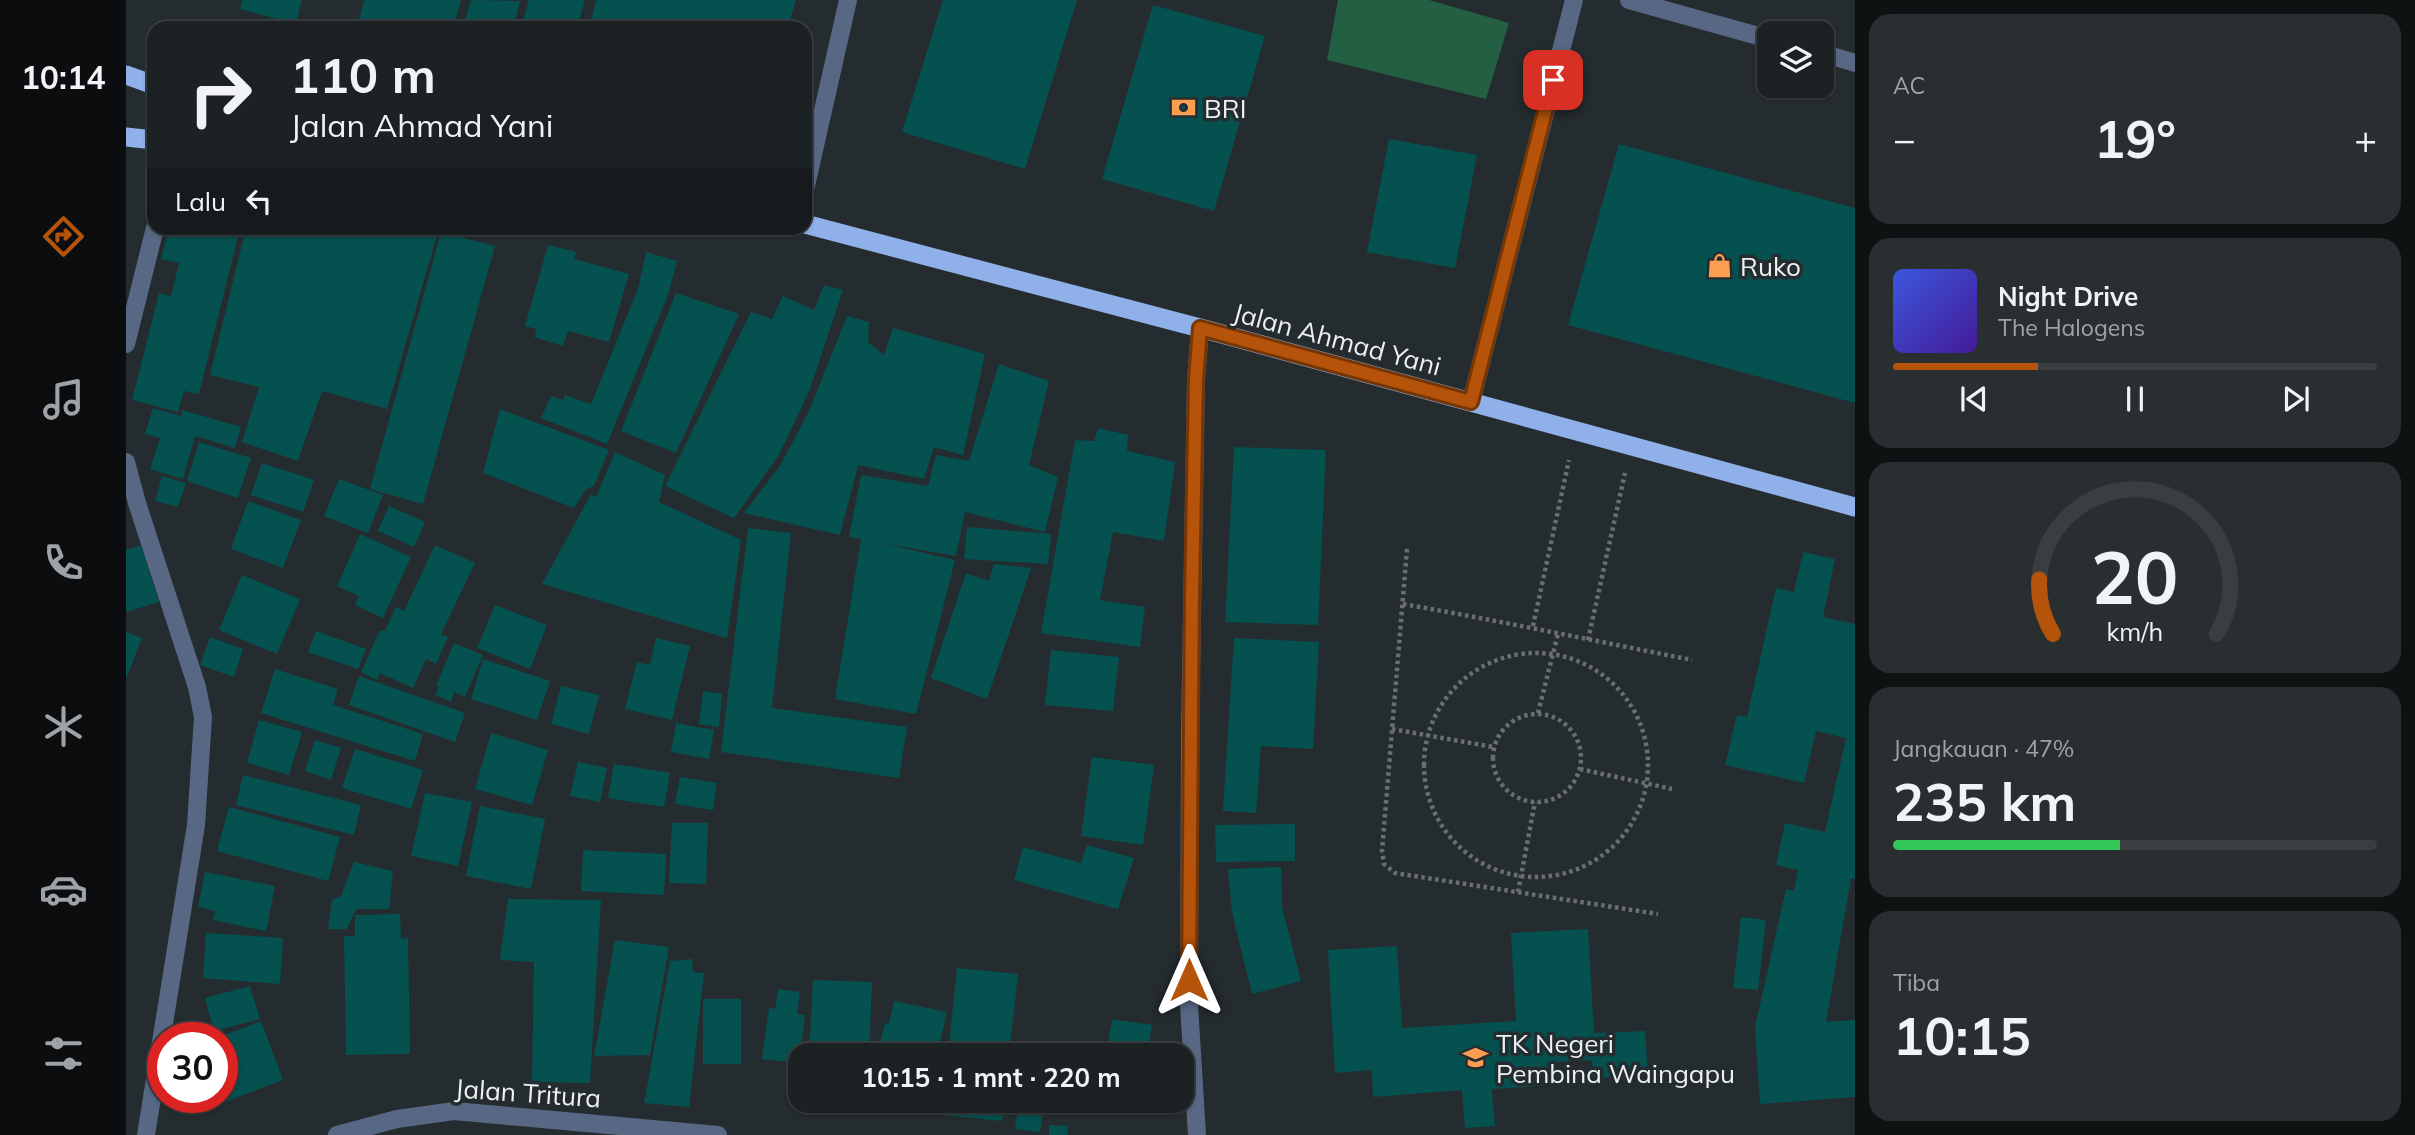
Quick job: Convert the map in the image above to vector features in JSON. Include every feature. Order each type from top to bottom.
[{"type":"highway","points":[[126,75],[147,82]]},
{"type":"highway","points":[[126,137],[147,139]]},
{"type":"highway","name":"Jalan Ahmad Yani","points":[[812,227],[1200,328],[1855,507]]},
{"type":"street","points":[[812,159],[848,0]]},
{"type":"street","points":[[1471,402],[1574,0]]},
{"type":"street","points":[[1629,0],[1757,36]]},
{"type":"street","points":[[1834,56],[1855,62]]},
{"type":"street","points":[[126,344],[153,235]]},
{"type":"street","points":[[1197,1135],[1189,1005],[1190,734],[1196,380],[1200,328]]},
{"type":"street","points":[[126,462],[197,687],[202,717],[196,825],[146,1135]]},
{"type":"street","name":"Jalan Tritura","points":[[337,1135],[397,1119],[454,1111],[718,1135]]},
{"type":"path","points":[[1533,626],[1575,430]]},
{"type":"path","points":[[1588,640],[1632,446]]},
{"type":"path","points":[[1407,549],[1382,850],[1384,864],[1395,873],[1658,914]]},
{"type":"path","points":[[1404,604],[1533,626],[1558,634],[1692,660]]},
{"type":"path","points":[[1538,713],[1558,634]]},
{"type":"path","points":[[1525,653],[1553,654],[1581,662],[1607,677],[1627,698],[1642,725],[1648,753],[1647,784],[1641,807],[1629,829],[1613,848],[1570,873],[1545,878],[1521,877],[1490,868],[1463,851],[1442,828],[1428,798],[1424,766],[1428,735],[1439,710],[1454,688],[1475,671],[1499,659],[1525,653]]},
{"type":"path","points":[[1538,713],[1558,718],[1573,731],[1581,749],[1580,769],[1571,787],[1555,799],[1535,803],[1516,798],[1501,785],[1493,767],[1493,747],[1503,730],[1518,717],[1538,713]]},
{"type":"path","points":[[1392,729],[1493,747]]},
{"type":"path","points":[[1580,769],[1672,789]]},
{"type":"path","points":[[1518,892],[1535,803]]},
{"type":"green space","points":[[1338,0],[1429,0],[1509,23],[1486,99],[1327,60]]},
{"type":"building","points":[[242,0],[302,0],[297,21],[285,21],[240,9]]},
{"type":"building","points":[[364,0],[461,0],[455,21],[359,21]]},
{"type":"building","points":[[471,0],[520,1],[515,21],[465,21]]},
{"type":"building","points":[[529,0],[585,0],[579,21],[523,21]]},
{"type":"building","points":[[596,0],[796,0],[790,21],[591,21]]},
{"type":"building","points":[[943,0],[1077,0],[1025,169],[902,132]]},
{"type":"building","name":"BRI","points":[[1153,5],[1265,36],[1214,211],[1102,179]]},
{"type":"building","points":[[1389,139],[1477,155],[1455,268],[1367,252]]},
{"type":"building","name":"Ruko","points":[[1619,144],[1855,208],[1855,403],[1568,325]]},
{"type":"building","points":[[167,235],[238,235],[199,394],[184,391],[178,412],[132,400],[159,293],[171,296],[179,263],[161,259]]},
{"type":"building","points":[[244,235],[437,235],[387,409],[322,391],[298,461],[242,442],[259,387],[210,375]]},
{"type":"building","points":[[440,235],[453,235],[495,246],[423,504],[370,489]]},
{"type":"building","points":[[548,245],[576,252],[574,259],[629,274],[609,342],[568,331],[563,346],[534,337],[537,329],[525,326]]},
{"type":"building","points":[[646,252],[677,261],[668,295],[607,444],[541,418],[551,396],[563,400],[565,395],[591,404],[638,289]]},
{"type":"building","points":[[824,285],[843,290],[810,389],[779,455],[734,518],[665,486],[751,312],[772,319],[783,296],[814,310]]},
{"type":"building","points":[[676,293],[739,314],[676,453],[621,431]]},
{"type":"building","points":[[847,316],[869,322],[868,342],[884,355],[893,328],[985,354],[963,455],[934,447],[924,479],[858,465],[840,535],[744,513],[780,466],[809,411]]},
{"type":"building","points":[[999,364],[1049,381],[1029,465],[1058,477],[1045,532],[965,512],[956,556],[881,543],[955,560],[916,714],[835,699],[861,539],[849,537],[861,475],[928,486],[936,455],[969,461]]},
{"type":"building","points":[[153,408],[181,416],[182,410],[241,427],[235,448],[195,436],[183,479],[150,469],[160,438],[145,434]]},
{"type":"building","points":[[500,409],[609,450],[594,486],[586,489],[574,508],[483,473]]},
{"type":"building","points":[[1098,428],[1128,435],[1127,451],[1175,462],[1164,541],[1113,532],[1100,600],[1145,607],[1140,647],[1041,633],[1075,440],[1094,441]]},
{"type":"building","points":[[199,442],[251,458],[238,498],[187,481]]},
{"type":"building","points":[[1234,447],[1326,450],[1318,625],[1225,622]]},
{"type":"building","points":[[615,452],[665,475],[659,502],[741,540],[727,638],[542,584],[591,494],[596,497]]},
{"type":"building","points":[[262,463],[314,480],[303,512],[251,495]]},
{"type":"building","points":[[162,476],[186,483],[178,507],[155,501]]},
{"type":"building","points":[[339,479],[383,495],[368,533],[324,516]]},
{"type":"building","points":[[248,501],[301,520],[283,568],[231,549]]},
{"type":"building","points":[[389,506],[425,522],[414,547],[378,531]]},
{"type":"building","points":[[967,527],[1051,534],[1048,564],[964,559]]},
{"type":"building","points":[[748,528],[791,533],[772,708],[907,727],[899,778],[721,752]]},
{"type":"building","points":[[360,534],[411,557],[383,618],[355,605],[359,596],[337,586]]},
{"type":"building","points":[[141,545],[159,602],[126,612],[126,550]]},
{"type":"building","points":[[435,545],[475,563],[441,634],[448,637],[436,664],[426,659],[413,688],[380,673],[377,680],[361,672],[380,630],[385,631],[396,607],[404,611]]},
{"type":"building","points":[[1803,552],[1835,559],[1823,617],[1855,624],[1855,879],[1851,878],[1826,1022],[1855,1020],[1855,1097],[1760,1104],[1755,1027],[1786,889],[1794,891],[1798,870],[1776,865],[1785,823],[1825,832],[1846,738],[1816,731],[1804,783],[1725,765],[1737,715],[1747,717],[1776,588],[1794,592]]},
{"type":"building","points":[[994,564],[1031,568],[987,699],[931,678],[966,573],[989,581]]},
{"type":"building","points":[[242,575],[300,599],[277,654],[219,630]]},
{"type":"building","points":[[495,605],[547,625],[530,669],[477,648]]},
{"type":"building","points":[[316,631],[366,649],[358,669],[308,652]]},
{"type":"building","points":[[126,632],[142,638],[126,679]]},
{"type":"building","points":[[210,637],[243,649],[234,677],[200,665]]},
{"type":"building","points":[[656,638],[690,646],[672,720],[625,709],[637,662],[650,665]]},
{"type":"building","points":[[1234,638],[1319,642],[1313,749],[1261,746],[1256,813],[1223,811]]},
{"type":"building","points":[[454,643],[483,655],[465,697],[454,692],[451,702],[435,695],[439,687],[436,686]]},
{"type":"building","points":[[1051,650],[1119,657],[1113,711],[1045,705]]},
{"type":"building","points":[[483,659],[550,681],[537,720],[471,699]]},
{"type":"building","points":[[275,669],[338,689],[333,705],[423,734],[415,761],[261,713]]},
{"type":"building","points":[[359,676],[465,713],[455,742],[349,705]]},
{"type":"building","points":[[561,686],[599,695],[589,734],[551,724]]},
{"type":"building","points":[[703,691],[722,694],[719,727],[699,724]]},
{"type":"building","points":[[259,720],[302,732],[289,775],[247,763]]},
{"type":"building","points":[[676,723],[714,730],[709,759],[671,752]]},
{"type":"building","points":[[491,733],[548,750],[532,805],[475,789]]},
{"type":"building","points":[[315,740],[341,748],[331,780],[305,771]]},
{"type":"building","points":[[355,749],[423,770],[411,809],[342,788]]},
{"type":"building","points":[[1092,757],[1154,765],[1143,845],[1081,836]]},
{"type":"building","points":[[578,762],[607,768],[600,802],[570,796]]},
{"type":"building","points":[[614,764],[670,773],[664,807],[608,798]]},
{"type":"building","points":[[243,775],[361,805],[354,835],[236,805]]},
{"type":"building","points":[[680,777],[717,783],[713,810],[675,804]]},
{"type":"building","points":[[425,793],[472,802],[458,866],[411,856]]},
{"type":"building","points":[[480,806],[545,819],[531,889],[466,876]]},
{"type":"building","points":[[229,807],[340,837],[328,881],[217,851]]},
{"type":"building","points":[[672,823],[708,823],[706,884],[669,883]]},
{"type":"building","points":[[1295,824],[1295,861],[1216,862],[1215,825]]},
{"type":"building","points":[[1087,845],[1134,858],[1118,909],[1014,880],[1023,847],[1081,863]]},
{"type":"building","points":[[583,850],[666,854],[664,895],[581,891]]},
{"type":"building","points":[[354,862],[393,871],[389,909],[356,909],[347,929],[328,929],[332,900],[341,896]]},
{"type":"building","points":[[1281,867],[1282,907],[1301,981],[1252,994],[1232,912],[1228,869]]},
{"type":"building","points":[[205,872],[275,886],[266,931],[213,920],[215,911],[198,907]]},
{"type":"building","points":[[508,899],[601,900],[590,1083],[532,1082],[534,962],[500,960]]},
{"type":"building","points":[[400,914],[401,939],[408,938],[410,1054],[346,1055],[344,936],[355,936],[355,915]]},
{"type":"building","points":[[1741,917],[1766,920],[1758,990],[1733,988]]},
{"type":"building","points":[[1588,929],[1594,1033],[1645,1031],[1648,1075],[1593,1078],[1592,1060],[1556,1062],[1557,1085],[1492,1089],[1495,1126],[1465,1128],[1462,1090],[1373,1097],[1372,1070],[1335,1073],[1328,950],[1397,946],[1402,1028],[1516,1021],[1511,933]]},
{"type":"building","points":[[206,933],[283,938],[280,984],[203,978]]},
{"type":"building","points":[[615,940],[669,947],[650,1055],[594,1056]]},
{"type":"building","points":[[692,959],[693,972],[704,973],[689,1107],[644,1103],[670,961]]},
{"type":"building","points":[[957,968],[1018,974],[1010,1043],[949,1043]]},
{"type":"building","points":[[813,980],[872,982],[869,1043],[810,1043]]},
{"type":"building","points":[[250,986],[260,1019],[238,1025],[238,1022],[212,1022],[205,998]]},
{"type":"building","points":[[778,989],[800,992],[797,1014],[805,1015],[802,1043],[788,1043],[788,1062],[762,1059],[769,1008],[775,1009]]},
{"type":"building","points":[[703,999],[741,999],[741,1064],[703,1064]]},
{"type":"building","points":[[894,1001],[947,1012],[940,1043],[880,1043],[885,1023],[889,1024]]},
{"type":"building","points":[[1112,1019],[1152,1025],[1149,1043],[1108,1043]]},
{"type":"building","points":[[261,1021],[283,1080],[238,1097],[238,1030]]},
{"type":"building","points":[[942,1113],[1003,1113],[1002,1121]]},
{"type":"building","points":[[1017,1113],[1042,1113],[1040,1132],[1015,1129]]},
{"type":"building","points":[[1049,1125],[1068,1126],[1067,1135],[1049,1135]]},
{"type":"place","name":"BRI","points":[[1184,108]]},
{"type":"place","name":"Ruko","points":[[1720,266]]},
{"type":"place","name":"TK Negeri Pembina Waingapu","points":[[1476,1058]]},
{"type":"route","points":[[1189,980],[1192,595],[1196,380],[1200,328],[1471,402],[1553,80]]}]
